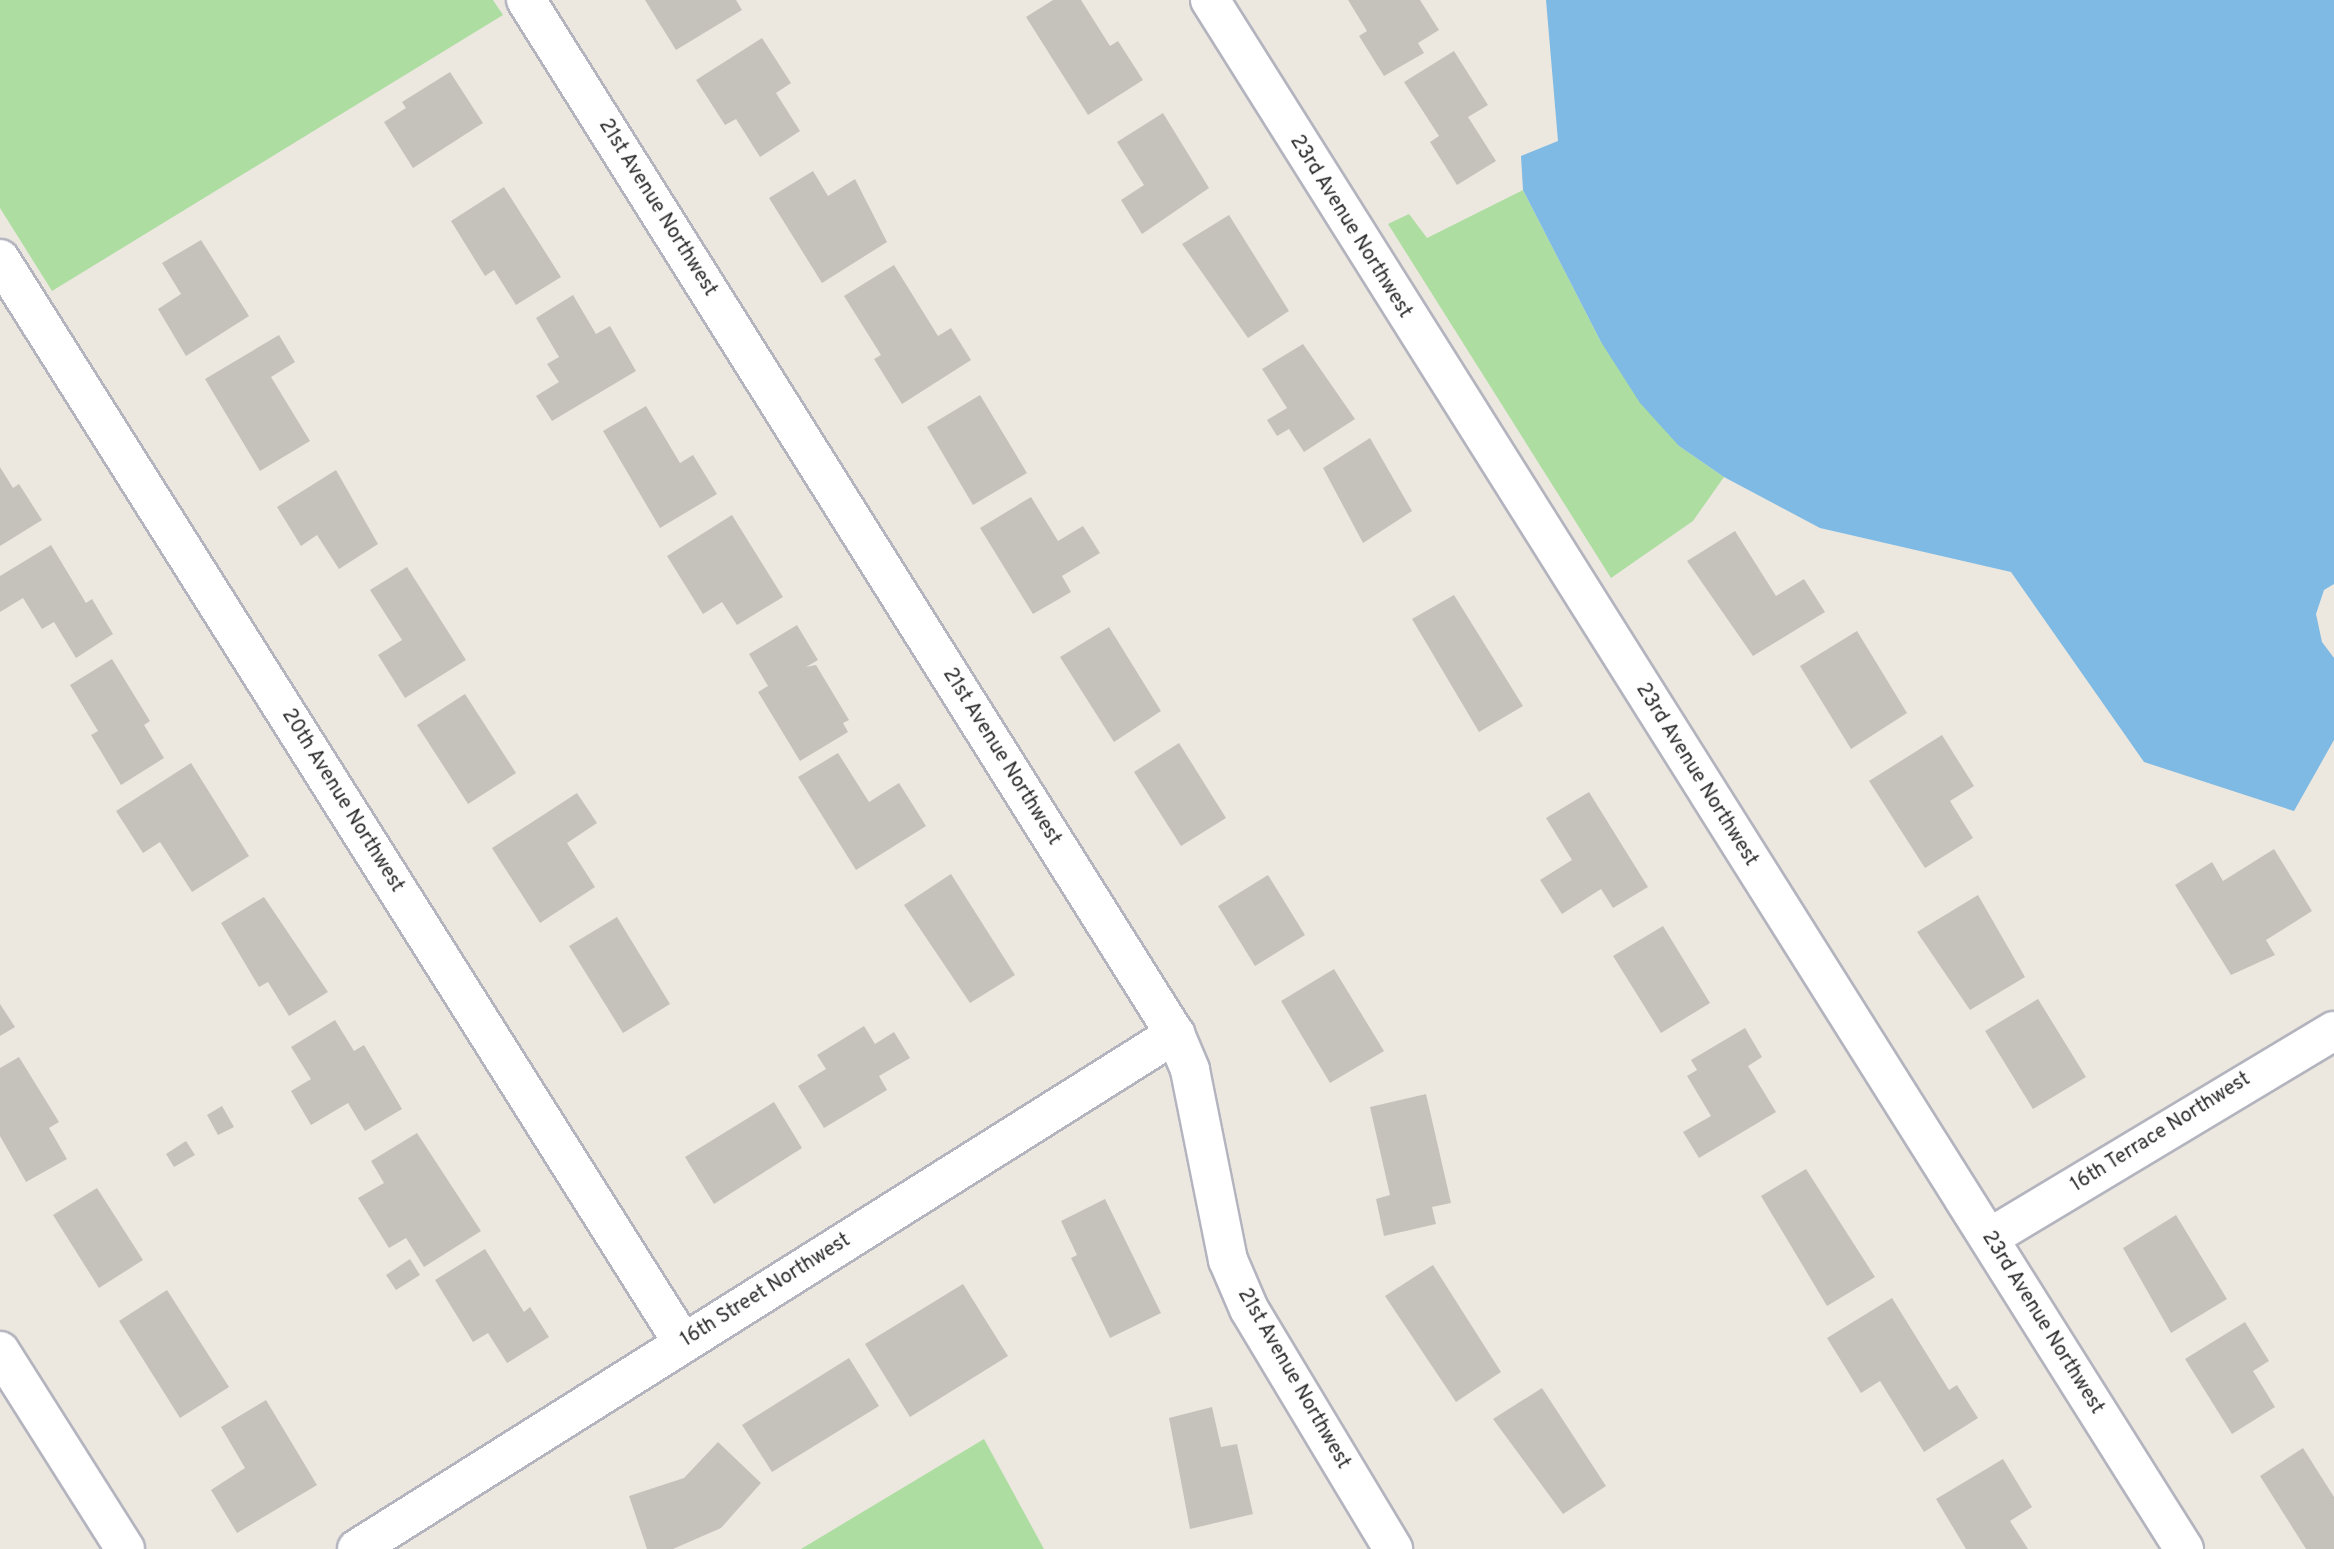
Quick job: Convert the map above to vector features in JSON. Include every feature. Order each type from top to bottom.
[{"type":"street","name":"21st Avenue Northwest","points":[[526,0],[1175,1034],[1193,1084],[1228,1260],[1249,1309],[1393,1549]]},
{"type":"street","name":"23rd Avenue Northwest","points":[[1210,0],[2184,1549]]},
{"type":"street","name":"20th Avenue Northwest","points":[[0,259],[683,1343]]},
{"type":"street","name":"16th Terrace Northwest","points":[[1989,1238],[2334,1031]]},
{"type":"street","name":"16th Street Northwest","points":[[357,1549],[1175,1034]]},
{"type":"street","points":[[0,1351],[125,1549]]},
{"type":"green space","points":[[0,0],[493,0],[503,15],[52,291],[0,208]]},
{"type":"green space","points":[[1523,190],[1601,342],[1679,446],[1724,477],[1693,521],[1611,578],[1388,224],[1409,214],[1427,238]]},
{"type":"green space","points":[[984,1439],[1044,1549],[801,1549]]},
{"type":"water","points":[[1546,0],[2334,0],[2334,584],[2324,590],[2316,614],[2322,642],[2334,658],[2334,740],[2294,811],[2144,762],[2011,572],[1820,528],[1724,477],[1679,446],[1640,403],[1601,342],[1523,190],[1521,156],[1558,141]]},
{"type":"building","points":[[645,0],[736,0],[742,10],[676,50]]},
{"type":"building","points":[[1053,0],[1081,0],[1110,46],[1118,41],[1143,80],[1088,115],[1026,17]]},
{"type":"building","points":[[1348,0],[1420,0],[1439,30],[1418,43],[1424,53],[1384,76],[1359,36],[1367,31]]},
{"type":"building","points":[[762,38],[791,83],[776,93],[800,131],[760,157],[736,119],[725,125],[696,80]]},
{"type":"building","points":[[1454,51],[1488,105],[1468,117],[1496,161],[1457,185],[1430,142],[1439,136],[1404,82]]},
{"type":"building","points":[[450,72],[483,123],[413,168],[384,122],[406,108],[402,102]]},
{"type":"building","points":[[1163,113],[1209,188],[1142,234],[1121,200],[1144,185],[1117,142]]},
{"type":"building","points":[[813,171],[828,196],[855,179],[887,242],[822,283],[769,198]]},
{"type":"building","points":[[504,187],[561,277],[516,305],[494,270],[485,276],[451,221]]},
{"type":"building","points":[[1229,215],[1289,311],[1248,338],[1182,244]]},
{"type":"building","points":[[201,240],[249,316],[186,356],[158,309],[181,294],[162,263]]},
{"type":"building","points":[[894,265],[938,336],[951,328],[971,360],[902,404],[874,359],[881,355],[844,296]]},
{"type":"building","points":[[573,295],[596,334],[610,326],[636,371],[552,421],[536,396],[559,382],[547,364],[559,357],[536,318]]},
{"type":"building","points":[[279,335],[295,362],[271,377],[310,441],[260,471],[205,379]]},
{"type":"building","points":[[1303,344],[1355,419],[1304,452],[1289,429],[1277,436],[1267,420],[1287,408],[1262,369]]},
{"type":"building","points":[[980,395],[1027,473],[973,505],[927,427]]},
{"type":"building","points":[[646,406],[680,463],[693,455],[717,494],[660,528],[603,431]]},
{"type":"building","points":[[1370,438],[1412,511],[1363,543],[1323,468]]},
{"type":"building","points":[[0,467],[13,488],[19,484],[42,520],[0,546]]},
{"type":"building","points":[[336,470],[378,544],[339,569],[317,535],[301,546],[277,507]]},
{"type":"building","points":[[1031,497],[1058,541],[1083,526],[1100,553],[1062,576],[1071,592],[1033,614],[980,528]]},
{"type":"building","points":[[732,515],[783,597],[737,625],[722,602],[703,614],[667,556]]},
{"type":"building","points":[[1735,531],[1776,596],[1804,579],[1825,612],[1753,656],[1687,561]]},
{"type":"building","points":[[51,545],[86,603],[92,599],[113,634],[76,658],[54,622],[42,629],[23,598],[0,612],[0,576]]},
{"type":"building","points":[[407,567],[466,660],[405,698],[378,655],[402,640],[370,590]]},
{"type":"building","points":[[1454,595],[1523,706],[1479,732],[1412,619]]},
{"type":"building","points":[[797,625],[818,660],[806,667],[816,665],[849,720],[843,723],[848,732],[800,761],[758,692],[768,686],[749,654]]},
{"type":"building","points":[[1109,627],[1161,711],[1114,742],[1060,657]]},
{"type":"building","points":[[1857,631],[1907,713],[1851,749],[1800,666]]},
{"type":"building","points":[[112,659],[150,721],[144,725],[164,758],[121,785],[91,735],[98,731],[70,685]]},
{"type":"building","points":[[465,694],[516,773],[468,804],[417,725]]},
{"type":"building","points":[[1942,735],[1974,786],[1950,801],[1973,838],[1925,868],[1869,781]]},
{"type":"building","points":[[1179,743],[1226,818],[1181,846],[1134,772]]},
{"type":"building","points":[[838,753],[869,802],[899,783],[926,826],[856,870],[798,777]]},
{"type":"building","points":[[191,763],[249,856],[192,892],[160,842],[143,853],[116,811]]},
{"type":"building","points":[[1589,792],[1648,887],[1613,908],[1601,889],[1562,914],[1540,880],[1572,860],[1546,818]]},
{"type":"building","points":[[577,793],[597,823],[567,843],[595,887],[540,923],[492,848]]},
{"type":"building","points":[[2274,849],[2312,911],[2266,940],[2275,955],[2231,975],[2175,885],[2212,862],[2223,881]]},
{"type":"building","points":[[951,874],[1015,975],[970,1003],[904,905]]},
{"type":"building","points":[[1268,875],[1305,935],[1255,966],[1218,906]]},
{"type":"building","points":[[1978,895],[2025,977],[1970,1010],[1917,932]]},
{"type":"building","points":[[264,897],[328,992],[289,1016],[268,982],[259,987],[221,923]]},
{"type":"building","points":[[617,917],[670,1004],[623,1033],[569,946]]},
{"type":"building","points":[[1663,926],[1710,1003],[1661,1033],[1613,956]]},
{"type":"building","points":[[1334,969],[1384,1051],[1330,1083],[1281,1001]]},
{"type":"building","points":[[2038,999],[2086,1077],[2033,1109],[1985,1031]]},
{"type":"building","points":[[0,1004],[15,1027],[0,1036]]},
{"type":"building","points":[[335,1020],[354,1051],[364,1045],[402,1109],[365,1131],[348,1103],[311,1125],[291,1091],[311,1079],[291,1047]]},
{"type":"building","points":[[864,1026],[875,1044],[894,1032],[910,1058],[879,1076],[887,1090],[824,1128],[798,1086],[826,1069],[817,1055]]},
{"type":"building","points":[[1745,1028],[1762,1057],[1748,1066],[1776,1112],[1699,1158],[1683,1132],[1711,1116],[1687,1076],[1697,1070],[1691,1060]]},
{"type":"building","points":[[19,1057],[59,1122],[49,1128],[67,1159],[26,1182],[0,1136],[0,1068]]},
{"type":"building","points":[[1426,1094],[1451,1203],[1432,1207],[1436,1224],[1384,1236],[1376,1199],[1390,1195],[1370,1107]]},
{"type":"building","points":[[774,1102],[802,1148],[714,1204],[685,1157]]},
{"type":"building","points":[[222,1106],[234,1127],[218,1135],[207,1115]]},
{"type":"building","points":[[417,1133],[481,1231],[424,1267],[406,1238],[389,1248],[358,1198],[384,1183],[371,1161]]},
{"type":"building","points":[[186,1141],[195,1155],[174,1167],[166,1154]]},
{"type":"building","points":[[1806,1169],[1875,1277],[1827,1306],[1761,1196]]},
{"type":"building","points":[[97,1188],[143,1260],[99,1288],[53,1215]]},
{"type":"building","points":[[1105,1199],[1161,1313],[1110,1338],[1071,1258],[1077,1255],[1061,1221]]},
{"type":"building","points":[[2176,1215],[2227,1299],[2171,1333],[2123,1248]]},
{"type":"building","points":[[485,1249],[524,1312],[530,1307],[549,1337],[507,1363],[488,1333],[473,1342],[435,1280]]},
{"type":"building","points":[[410,1259],[420,1275],[396,1290],[386,1275]]},
{"type":"building","points":[[1433,1265],[1501,1372],[1456,1402],[1385,1296]]},
{"type":"building","points":[[963,1284],[1008,1356],[910,1417],[865,1344]]},
{"type":"building","points":[[167,1290],[229,1387],[180,1418],[119,1321]]},
{"type":"building","points":[[1892,1298],[1949,1390],[1957,1385],[1978,1418],[1924,1452],[1880,1381],[1861,1393],[1827,1338]]},
{"type":"building","points":[[2245,1322],[2269,1361],[2253,1371],[2275,1407],[2232,1434],[2185,1359]]},
{"type":"building","points":[[849,1358],[879,1406],[772,1472],[742,1425]]},
{"type":"building","points":[[1542,1388],[1606,1486],[1563,1514],[1493,1419]]},
{"type":"building","points":[[266,1400],[317,1485],[237,1533],[211,1490],[245,1468],[221,1427]]},
{"type":"building","points":[[1212,1407],[1221,1447],[1237,1444],[1253,1514],[1190,1529],[1169,1418]]},
{"type":"building","points":[[718,1442],[761,1483],[721,1528],[673,1549],[647,1549],[629,1496],[684,1478]]},
{"type":"building","points":[[2303,1448],[2334,1497],[2334,1549],[2306,1549],[2260,1476]]},
{"type":"building","points":[[2003,1459],[2032,1507],[2010,1521],[2028,1549],[1966,1549],[1936,1499]]}]
